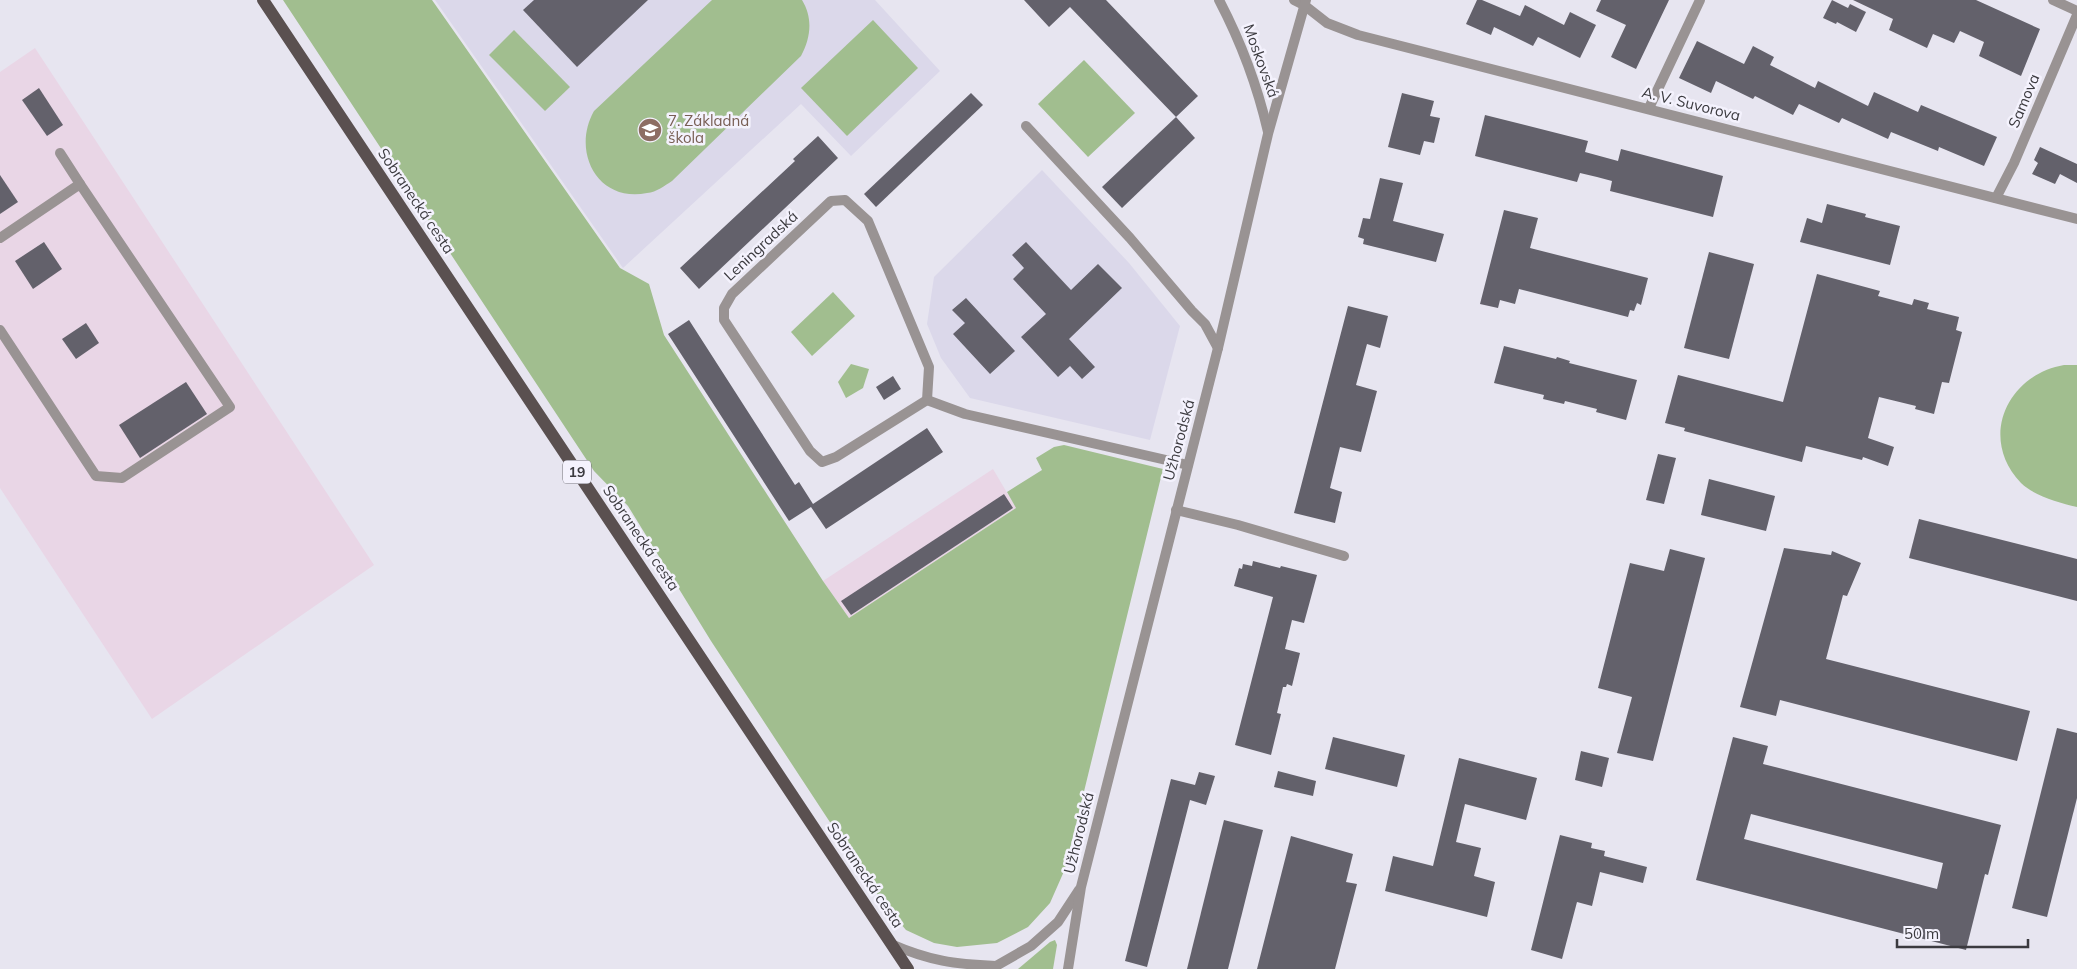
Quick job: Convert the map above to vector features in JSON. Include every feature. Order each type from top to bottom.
[{"type":"main road","name":"Sobranecká cesta","points":[[262,0],[908,969]]},
{"type":"street","name":"Moskovská","points":[[1219,0],[1248,59],[1268,134]]},
{"type":"street","points":[[1294,0],[1305,3]]},
{"type":"street","points":[[1649,108],[1700,0]]},
{"type":"street","points":[[2053,0],[2077,11]]},
{"type":"street","name":"Užhorodská","points":[[1068,969],[1081,887],[1218,348],[1268,134],[1305,3]]},
{"type":"street","name":"A. V. Suvorova","points":[[1305,3],[1326,23],[1358,35],[2077,219]]},
{"type":"street","name":"Samova","points":[[1996,198],[2014,163],[2077,15]]},
{"type":"street","points":[[1026,126],[1130,238],[1205,324],[1218,348]]},
{"type":"street","points":[[0,330],[96,476],[122,478],[230,408],[60,153]]},
{"type":"street","points":[[0,238],[80,184]]},
{"type":"street","name":"Leningradská","points":[[845,200],[868,221],[929,367],[927,400],[836,457],[822,462],[810,451],[724,320],[724,308],[732,294],[831,201],[845,200]]},
{"type":"street","points":[[927,400],[965,414],[1188,465]]},
{"type":"street","points":[[1176,510],[1344,556]]},
{"type":"street","name":"Užhorodská","points":[[891,944],[928,959],[995,968],[1031,946],[1058,922],[1081,887]]},
{"type":"shaded area","name":"7. Základná škola","points":[[435,0],[875,0],[940,71],[851,156],[801,104],[623,268]]},
{"type":"shaded area","points":[[35,48],[374,565],[152,719],[0,488],[0,72]]},
{"type":"shaded area","points":[[1042,170],[1129,263],[1180,326],[1150,440],[970,398],[941,358],[927,324],[934,277]]},
{"type":"shaded area","points":[[993,469],[1016,508],[849,618],[823,581]]},
{"type":"green space","points":[[283,0],[432,0],[620,268],[649,284],[664,335],[823,581],[849,618],[1016,508],[1007,492],[1042,470],[1036,458],[1054,447],[1064,445],[1163,469],[1065,869],[1050,903],[1028,927],[997,943],[957,947],[934,943],[906,930],[883,903],[711,641],[628,506],[594,471]]},
{"type":"green space","points":[[712,0],[802,0],[808,14],[809,35],[801,56],[672,181],[657,190],[647,193],[630,194],[615,190],[603,182],[594,171],[588,158],[586,143],[588,127],[594,111]]},
{"type":"green space","points":[[873,20],[918,68],[847,136],[801,88]]},
{"type":"green space","points":[[514,30],[570,87],[545,111],[489,55]]},
{"type":"green space","points":[[1084,60],[1135,113],[1088,157],[1038,104]]},
{"type":"green space","points":[[833,292],[855,316],[812,356],[791,332]]},
{"type":"green space","points":[[851,364],[869,369],[863,388],[846,398],[838,382]]},
{"type":"green space","points":[[2064,365],[2077,365],[2077,507],[2048,498],[2027,488],[2008,465],[2002,447],[2001,429],[2005,411],[2014,395],[2027,381],[2044,371]]},
{"type":"green space","points":[[1055,940],[1057,945],[1053,969],[1018,969],[1050,942]]},
{"type":"building","points":[[534,0],[648,0],[577,67],[523,10]]},
{"type":"building","points":[[1024,0],[1106,0],[1198,96],[1176,117],[1070,7],[1049,27]]},
{"type":"building","points":[[1477,0],[1482,0],[1520,16],[1525,5],[1564,25],[1570,12],[1596,25],[1580,58],[1538,37],[1533,46],[1494,27],[1491,35],[1466,24]]},
{"type":"building","points":[[1601,0],[1669,0],[1636,69],[1611,57],[1626,25],[1596,11]]},
{"type":"building","points":[[1832,0],[1848,8],[1850,4],[1866,12],[1856,32],[1837,22],[1836,24],[1823,18]]},
{"type":"building","points":[[1853,0],[1976,0],[2040,29],[2021,76],[1979,56],[1984,42],[1960,31],[1954,43],[1933,34],[1927,48],[1889,30],[1893,19]]},
{"type":"building","points":[[1697,41],[1744,64],[1753,46],[1774,57],[1770,65],[1815,88],[1818,81],[1868,106],[1874,92],[1918,112],[1921,105],[1997,137],[1984,166],[1939,147],[1938,151],[1891,132],[1888,139],[1842,118],[1839,123],[1799,104],[1793,115],[1755,96],[1753,99],[1716,81],[1711,93],[1679,78]]},
{"type":"building","points":[[39,88],[63,125],[47,136],[22,100]]},
{"type":"building","points":[[971,93],[983,105],[876,207],[864,194]]},
{"type":"building","points":[[1402,93],[1434,101],[1430,116],[1440,118],[1434,143],[1424,141],[1420,155],[1388,147]]},
{"type":"building","points":[[1485,115],[1588,141],[1585,152],[1618,161],[1621,149],[1723,176],[1713,217],[1610,191],[1612,181],[1597,177],[1580,173],[1577,182],[1475,156]]},
{"type":"building","points":[[1176,117],[1195,138],[1122,208],[1102,187]]},
{"type":"building","points":[[818,136],[838,158],[699,289],[680,268],[795,161],[793,159]]},
{"type":"building","points":[[2040,147],[2077,164],[2077,183],[2060,174],[2055,184],[2032,174],[2038,163],[2034,160]]},
{"type":"building","points":[[0,175],[18,202],[0,214]]},
{"type":"building","points":[[1380,178],[1403,183],[1393,221],[1444,234],[1436,262],[1363,244],[1364,239],[1358,237],[1363,218],[1370,219]]},
{"type":"building","points":[[1827,204],[1866,214],[1865,217],[1900,226],[1890,265],[1800,242],[1807,218],[1822,223]]},
{"type":"building","points":[[1504,210],[1538,218],[1530,248],[1648,278],[1641,305],[1637,303],[1634,311],[1630,310],[1628,317],[1519,289],[1515,304],[1500,300],[1498,308],[1480,304]]},
{"type":"building","points":[[44,242],[62,269],[33,289],[15,261]]},
{"type":"building","points":[[1026,242],[1071,290],[1098,264],[1122,288],[1069,339],[1095,367],[1082,379],[1070,366],[1058,377],[1021,337],[1046,314],[1013,279],[1024,268],[1012,255]]},
{"type":"building","points":[[1709,252],[1754,264],[1729,359],[1684,348]]},
{"type":"building","points":[[1817,274],[1880,291],[1878,296],[1912,305],[1914,299],[1929,303],[1927,309],[1959,317],[1956,330],[1962,332],[1949,383],[1942,382],[1934,414],[1915,409],[1916,406],[1879,397],[1868,438],[1894,447],[1888,466],[1863,457],[1862,460],[1806,446],[1802,462],[1684,431],[1685,428],[1665,423],[1678,375],[1783,402]]},
{"type":"building","points":[[966,298],[1015,351],[990,374],[953,334],[965,323],[952,310]]},
{"type":"building","points":[[1348,306],[1388,316],[1380,348],[1367,344],[1356,385],[1377,391],[1361,452],[1340,447],[1330,488],[1342,492],[1335,523],[1294,513]]},
{"type":"building","points":[[689,320],[795,485],[799,482],[813,504],[927,428],[943,452],[826,529],[811,507],[789,521],[668,334]]},
{"type":"building","points":[[86,323],[99,343],[76,359],[62,339]]},
{"type":"building","points":[[1504,346],[1556,359],[1557,357],[1570,361],[1569,363],[1637,380],[1626,420],[1596,412],[1597,409],[1565,401],[1564,404],[1543,399],[1544,395],[1494,383]]},
{"type":"building","points":[[893,376],[901,389],[884,400],[876,387]]},
{"type":"building","points":[[186,382],[207,414],[140,458],[119,425]]},
{"type":"building","points":[[1658,454],[1676,458],[1664,504],[1646,500]]},
{"type":"building","points":[[1709,479],[1775,496],[1766,531],[1701,515]]},
{"type":"building","points":[[1004,494],[1013,508],[851,615],[841,601]]},
{"type":"building","points":[[1919,519],[2077,559],[2077,601],[1909,558]]},
{"type":"building","points":[[1784,548],[1831,555],[1832,551],[1861,563],[1847,596],[1843,595],[1826,659],[2030,711],[2017,761],[1780,700],[1776,716],[1740,707]]},
{"type":"building","points":[[1670,549],[1705,558],[1653,761],[1617,753],[1632,697],[1598,688],[1630,563],[1664,571]]},
{"type":"building","points":[[1253,561],[1317,575],[1304,623],[1292,620],[1285,649],[1300,653],[1292,686],[1287,684],[1286,687],[1283,687],[1277,713],[1281,714],[1271,755],[1235,745],[1273,597],[1234,586],[1239,568],[1242,569],[1243,564],[1252,566]]},
{"type":"building","points":[[2057,728],[2077,733],[2077,798],[2047,917],[2012,908]]},
{"type":"building","points":[[1333,737],[1405,755],[1397,787],[1325,769]]},
{"type":"building","points":[[1733,737],[1768,746],[1763,764],[2001,825],[1988,875],[1985,874],[1966,950],[1696,880]],"holes":[[[1751,814],[1943,863],[1937,889],[1744,839]]]},
{"type":"building","points":[[1581,751],[1609,758],[1602,787],[1575,780]]},
{"type":"building","points":[[1459,758],[1537,778],[1526,820],[1465,804],[1456,842],[1481,848],[1474,876],[1495,882],[1487,917],[1385,891],[1393,856],[1433,866]]},
{"type":"building","points":[[1278,771],[1316,781],[1313,796],[1274,787]]},
{"type":"building","points":[[1199,772],[1215,776],[1206,805],[1190,800],[1147,967],[1125,961],[1171,779],[1195,785]]},
{"type":"building","points":[[1224,820],[1263,830],[1228,969],[1187,969]]},
{"type":"building","points":[[1560,835],[1592,843],[1591,848],[1605,851],[1604,856],[1647,867],[1643,883],[1600,872],[1592,906],[1577,902],[1562,959],[1531,950]]},
{"type":"building","points":[[1291,836],[1353,854],[1346,882],[1357,884],[1335,969],[1257,969]]},
{"type":"place","name":"7. Základná škola","points":[[650,130]]}]
